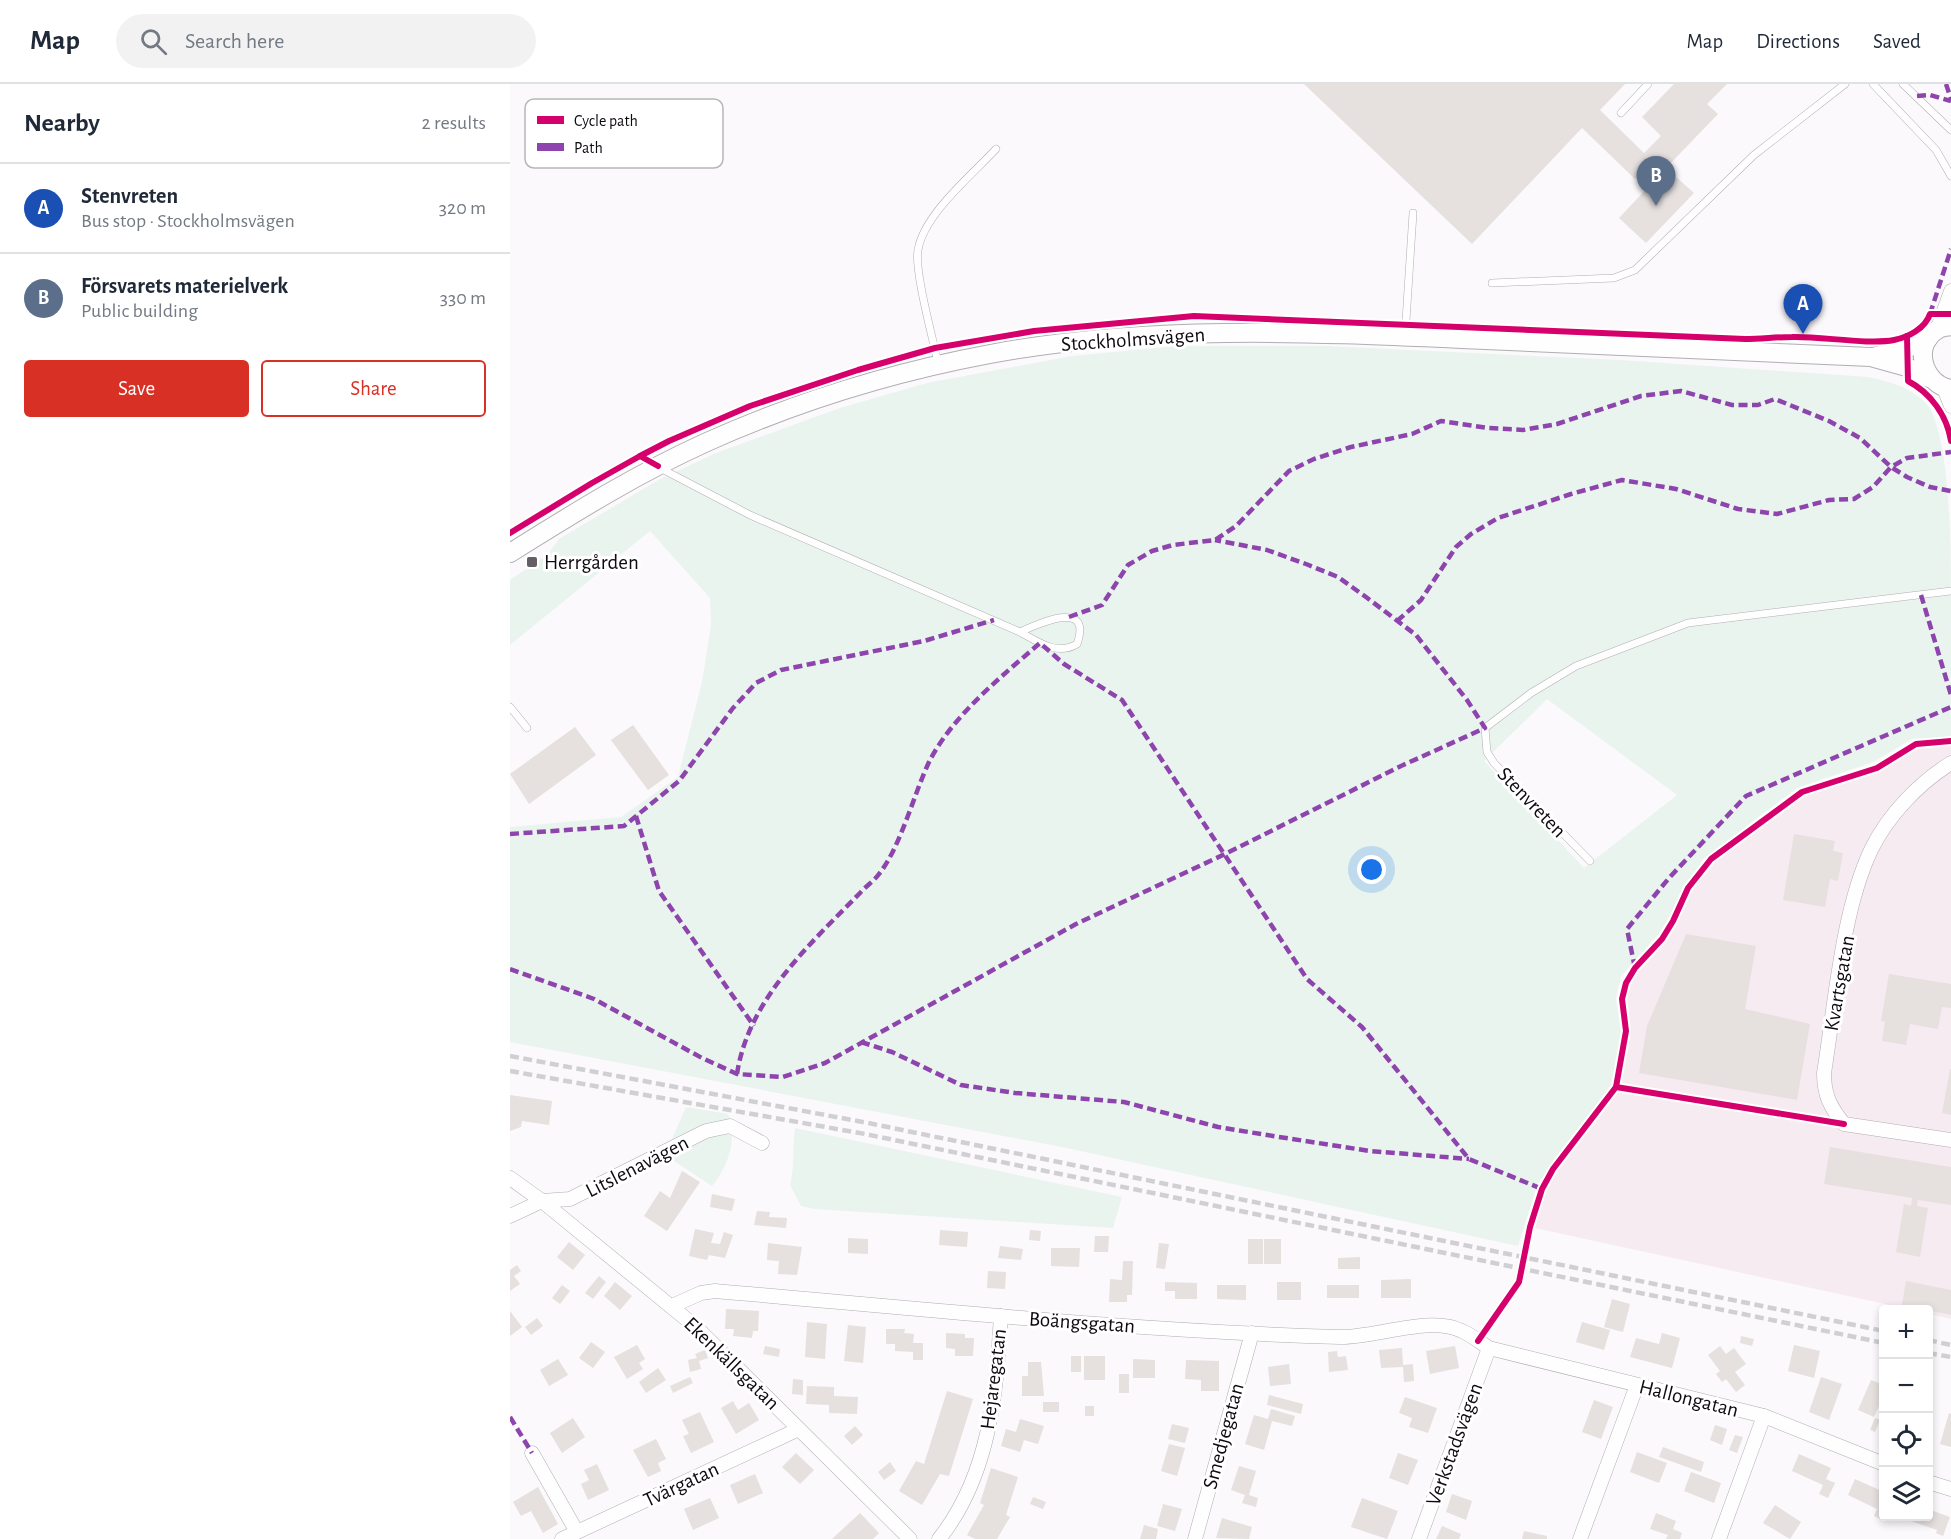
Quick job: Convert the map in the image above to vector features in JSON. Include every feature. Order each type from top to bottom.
[{"type":"main road","name":"Stockholmsvägen","points":[[1871,357],[1901,351],[1939,331]]},
{"type":"main road","points":[[1939,331],[1923,358],[1941,385]]},
{"type":"main road","name":"Stockholmsvägen","points":[[510,553],[600,497],[706,442],[809,403],[938,365],[1037,346],[1133,336],[1250,333],[1405,336],[1871,357],[1907,367],[1941,385]]},
{"type":"street","points":[[1939,331],[1951,291]]},
{"type":"street","points":[[1941,385],[1951,406]]},
{"type":"street","name":"Kvartsgatan","points":[[1951,763],[1930,778],[1906,801],[1888,823],[1868,856],[1854,902],[1824,1073],[1824,1092],[1831,1108],[1844,1124],[1951,1140]]},
{"type":"street","name":"Litslenavägen","points":[[510,1216],[542,1201],[570,1199],[706,1131],[730,1126],[762,1143]]},
{"type":"street","name":"Ekenkällsgatan","points":[[510,1178],[672,1306],[910,1539]]},
{"type":"street","name":"Boängsgatan","points":[[672,1306],[701,1293],[715,1291],[1000,1316],[1252,1333],[1344,1337],[1422,1327],[1443,1327],[1460,1330],[1489,1348]]},
{"type":"street","name":"Hejaregatan","points":[[939,1539],[958,1512],[977,1470],[993,1412],[1000,1316]]},
{"type":"street","name":"Smedjegatan","points":[[1195,1539],[1252,1333]]},
{"type":"street","name":"Hallongatan","points":[[1489,1348],[1764,1416],[1879,1462]]},
{"type":"street","name":"Verkstadsvägen","points":[[1419,1539],[1489,1348]]},
{"type":"street","points":[[1581,1539],[1637,1385]]},
{"type":"street","points":[[1719,1539],[1764,1416]]},
{"type":"street","name":"Tvärgatan","points":[[562,1539],[799,1429]]},
{"type":"street","points":[[532,1454],[577,1532]]},
{"type":"street","points":[[1933,1483],[1951,1489]]},
{"type":"lane","points":[[1621,113],[1648,84]]},
{"type":"lane","points":[[1492,283],[1614,278],[1635,270],[1754,154],[1845,84]]},
{"type":"lane","points":[[1874,84],[1936,150],[1951,177]]},
{"type":"lane","points":[[1903,84],[1951,130]]},
{"type":"lane","points":[[938,365],[918,269],[918,250],[936,214],[996,149]]},
{"type":"lane","points":[[1405,336],[1413,213]]},
{"type":"lane","points":[[658,466],[750,514],[1020,632],[1040,643],[1061,650],[1077,644],[1079,629],[1075,621],[1069,617],[1058,616],[1020,632]]},
{"type":"lane","name":"Stenvreten","points":[[1590,861],[1494,763],[1487,752],[1485,729],[1531,693],[1575,666],[1688,623],[1951,591]]},
{"type":"lane","points":[[510,707],[527,728]]},
{"type":"shaded area","points":[[1177,346],[1327,346],[1620,360],[1869,377],[1909,390],[1929,407],[1942,446],[1950,528],[1951,737],[1912,739],[1873,762],[1797,788],[1703,859],[1659,934],[1621,976],[1616,998],[1621,1032],[1611,1086],[1538,1183],[1518,1246],[1062,1147],[510,1042],[510,827],[621,817],[678,777],[702,682],[711,625],[710,598],[650,531],[510,645],[510,580],[547,555],[559,539],[660,479],[716,453],[840,408],[927,383],[1072,356]],"holes":[[[1547,699],[1677,795],[1584,868],[1484,761]]]},
{"type":"shaded area","points":[[1951,741],[1951,1319],[1933,1315],[1933,1305],[1890,1305],[1530,1227],[1542,1189],[1553,1169],[1616,1087],[1626,1031],[1622,999],[1626,983],[1635,968],[1662,939],[1698,872],[1711,859],[1802,792],[1877,768],[1916,744]]},
{"type":"shaded area","points":[[686,1107],[728,1114],[731,1123],[730,1152],[723,1170],[712,1186],[665,1155]]},
{"type":"shaded area","points":[[795,1128],[1122,1197],[1113,1228],[815,1209],[801,1206],[790,1185]]},
{"type":"building","points":[[1304,84],[1625,84],[1600,110],[1644,153],[1661,136],[1642,117],[1674,84],[1727,84],[1707,104],[1718,114],[1666,168],[1694,193],[1646,243],[1619,218],[1650,185],[1639,175],[1635,179],[1582,128],[1472,244]]},
{"type":"building","points":[[633,725],[669,775],[648,790],[611,740]]},
{"type":"building","points":[[575,727],[596,755],[529,804],[510,774]]},
{"type":"building","points":[[1794,834],[1835,841],[1833,851],[1843,853],[1838,881],[1830,879],[1825,907],[1783,900]]},
{"type":"building","points":[[1686,934],[1756,946],[1745,1009],[1810,1024],[1797,1100],[1639,1073],[1647,1026]]},
{"type":"building","points":[[1889,974],[1951,984],[1951,1008],[1942,1007],[1938,1029],[1910,1024],[1906,1045],[1882,1041],[1885,1022],[1881,1021]]},
{"type":"building","points":[[1951,1069],[1951,1115],[1942,1113]]},
{"type":"building","points":[[510,1095],[552,1101],[549,1125],[522,1121],[521,1127],[510,1131]]},
{"type":"building","points":[[1830,1147],[1951,1167],[1951,1205],[1918,1200],[1917,1206],[1928,1208],[1920,1257],[1896,1252],[1904,1204],[1911,1206],[1912,1198],[1824,1184]]},
{"type":"building","points":[[682,1171],[700,1182],[667,1231],[644,1216],[660,1191],[670,1198]]},
{"type":"building","points":[[712,1194],[735,1199],[732,1211],[710,1207]]},
{"type":"building","points":[[757,1211],[770,1212],[769,1217],[787,1218],[786,1228],[754,1225]]},
{"type":"building","points":[[695,1229],[714,1233],[711,1243],[720,1244],[724,1232],[733,1235],[725,1258],[709,1255],[707,1260],[689,1256]]},
{"type":"building","points":[[940,1230],[968,1232],[967,1247],[939,1245]]},
{"type":"building","points":[[1030,1230],[1041,1231],[1040,1241],[1029,1240]]},
{"type":"building","points":[[1095,1236],[1109,1236],[1108,1252],[1094,1252]]},
{"type":"building","points":[[848,1238],[868,1239],[868,1254],[848,1253]]},
{"type":"building","points":[[1248,1239],[1263,1239],[1263,1264],[1248,1264]]},
{"type":"building","points":[[1264,1239],[1281,1239],[1281,1264],[1264,1264]]},
{"type":"building","points":[[569,1242],[585,1255],[573,1270],[557,1257]]},
{"type":"building","points":[[768,1243],[802,1247],[797,1275],[778,1274],[779,1261],[767,1260]]},
{"type":"building","points":[[1159,1243],[1169,1244],[1165,1269],[1156,1268]]},
{"type":"building","points":[[1000,1246],[1023,1249],[1021,1260],[998,1258]]},
{"type":"building","points":[[1051,1248],[1080,1248],[1079,1267],[1051,1266]]},
{"type":"building","points":[[1360,1257],[1360,1269],[1338,1269],[1338,1258]]},
{"type":"building","points":[[1123,1261],[1133,1261],[1132,1295],[1127,1295],[1127,1302],[1109,1302],[1110,1279],[1122,1280]]},
{"type":"building","points":[[517,1265],[521,1271],[514,1276],[520,1284],[510,1291],[510,1270]]},
{"type":"building","points":[[988,1271],[1006,1272],[1005,1289],[987,1288]]},
{"type":"building","points":[[599,1276],[606,1282],[593,1299],[585,1293]]},
{"type":"building","points":[[1411,1279],[1411,1298],[1381,1298],[1381,1280]]},
{"type":"building","points":[[1906,1281],[1951,1290],[1951,1315],[1933,1311],[1933,1305],[1902,1305]]},
{"type":"building","points":[[615,1282],[632,1296],[620,1310],[604,1296]]},
{"type":"building","points":[[1165,1282],[1197,1283],[1197,1299],[1175,1299],[1175,1291],[1165,1291]]},
{"type":"building","points":[[1277,1282],[1301,1282],[1301,1300],[1277,1300]]},
{"type":"building","points":[[562,1285],[570,1291],[560,1304],[552,1298]]},
{"type":"building","points":[[1217,1285],[1246,1285],[1246,1300],[1217,1299]]},
{"type":"building","points":[[1327,1285],[1359,1285],[1359,1298],[1327,1298]]},
{"type":"building","points":[[1612,1299],[1630,1304],[1623,1332],[1604,1327]]},
{"type":"building","points":[[726,1309],[759,1311],[758,1331],[753,1331],[752,1338],[733,1336],[734,1329],[725,1329]]},
{"type":"building","points":[[510,1311],[522,1327],[510,1336]]},
{"type":"building","points":[[537,1318],[543,1326],[531,1335],[525,1327]]},
{"type":"building","points":[[807,1322],[827,1324],[825,1359],[805,1357]]},
{"type":"building","points":[[1582,1322],[1610,1330],[1604,1350],[1576,1342]]},
{"type":"building","points":[[848,1325],[866,1327],[863,1363],[844,1361]]},
{"type":"building","points":[[886,1329],[905,1329],[904,1333],[914,1334],[913,1343],[923,1343],[923,1360],[913,1360],[913,1352],[895,1351],[895,1344],[886,1344]]},
{"type":"building","points":[[946,1333],[965,1334],[965,1338],[974,1338],[973,1356],[955,1356],[955,1349],[946,1348]]},
{"type":"building","points":[[1662,1333],[1680,1338],[1672,1368],[1630,1357],[1636,1338],[1659,1344]]},
{"type":"building","points":[[1741,1336],[1754,1339],[1752,1346],[1740,1343]]},
{"type":"building","points":[[591,1342],[605,1352],[593,1368],[579,1358]]},
{"type":"building","points":[[637,1345],[645,1359],[639,1363],[643,1369],[627,1379],[614,1357]]},
{"type":"building","points":[[1794,1345],[1820,1351],[1814,1378],[1788,1371]]},
{"type":"building","points":[[765,1346],[780,1349],[779,1357],[763,1354]]},
{"type":"building","points":[[1455,1346],[1459,1368],[1430,1374],[1426,1351]]},
{"type":"building","points":[[1720,1346],[1726,1354],[1734,1348],[1746,1364],[1735,1372],[1745,1385],[1736,1392],[1726,1379],[1722,1382],[1716,1374],[1720,1371],[1708,1355]]},
{"type":"building","points":[[1402,1348],[1403,1365],[1413,1364],[1414,1381],[1404,1382],[1403,1367],[1381,1368],[1379,1350]]},
{"type":"building","points":[[705,1350],[708,1358],[699,1361],[701,1369],[690,1372],[688,1360],[697,1358],[695,1354]]},
{"type":"building","points":[[1337,1351],[1338,1357],[1346,1356],[1348,1370],[1329,1372],[1328,1352]]},
{"type":"building","points":[[1071,1356],[1081,1356],[1081,1372],[1071,1372]]},
{"type":"building","points":[[1084,1356],[1105,1356],[1105,1380],[1084,1380]]},
{"type":"building","points":[[558,1359],[568,1375],[549,1386],[540,1370]]},
{"type":"building","points":[[1133,1359],[1155,1360],[1155,1378],[1133,1378]]},
{"type":"building","points":[[1186,1360],[1219,1361],[1219,1391],[1201,1391],[1201,1380],[1185,1379]]},
{"type":"building","points":[[1028,1362],[1041,1362],[1044,1396],[1022,1396],[1022,1376],[1028,1376]]},
{"type":"building","points":[[1289,1364],[1291,1384],[1270,1386],[1268,1367]]},
{"type":"building","points":[[658,1368],[666,1380],[646,1393],[639,1382]]},
{"type":"building","points":[[1119,1374],[1129,1374],[1129,1393],[1119,1393]]},
{"type":"building","points":[[690,1377],[693,1383],[673,1393],[670,1386]]},
{"type":"building","points":[[1821,1377],[1842,1384],[1829,1420],[1809,1412]]},
{"type":"building","points":[[793,1379],[803,1380],[803,1395],[792,1394]]},
{"type":"building","points":[[1871,1380],[1879,1383],[1879,1406],[1874,1417],[1858,1410]]},
{"type":"building","points":[[807,1386],[834,1387],[834,1396],[858,1397],[857,1414],[829,1413],[829,1405],[806,1404]]},
{"type":"building","points":[[947,1391],[973,1399],[949,1476],[940,1474],[922,1505],[899,1491],[916,1461],[924,1464]]},
{"type":"building","points":[[1269,1395],[1303,1404],[1301,1414],[1267,1405]]},
{"type":"building","points":[[1405,1397],[1437,1408],[1428,1433],[1409,1427],[1412,1418],[1399,1413]]},
{"type":"building","points":[[1594,1400],[1613,1407],[1601,1439],[1582,1432]]},
{"type":"building","points":[[733,1401],[738,1410],[749,1403],[759,1420],[736,1434],[721,1408]]},
{"type":"building","points":[[1043,1402],[1059,1402],[1059,1412],[1043,1412]]},
{"type":"building","points":[[1085,1406],[1094,1406],[1094,1416],[1085,1416]]},
{"type":"building","points":[[1271,1409],[1295,1416],[1292,1426],[1272,1421],[1264,1450],[1245,1444],[1254,1415],[1268,1419]]},
{"type":"building","points":[[700,1412],[714,1442],[691,1453],[683,1436],[689,1434],[682,1420]]},
{"type":"building","points":[[1949,1413],[1951,1414],[1951,1447],[1940,1444]]},
{"type":"building","points":[[573,1418],[585,1437],[562,1453],[550,1433]]},
{"type":"building","points":[[1875,1418],[1879,1420],[1875,1432],[1870,1430]]},
{"type":"building","points":[[1020,1419],[1044,1426],[1038,1444],[1024,1440],[1020,1452],[1001,1446],[1006,1429],[1016,1432]]},
{"type":"building","points":[[1172,1424],[1189,1428],[1185,1443],[1168,1439]]},
{"type":"building","points":[[1715,1425],[1727,1429],[1722,1445],[1710,1440]]},
{"type":"building","points":[[855,1426],[863,1435],[852,1445],[844,1436]]},
{"type":"building","points":[[1735,1435],[1743,1437],[1737,1453],[1729,1450]]},
{"type":"building","points":[[656,1439],[666,1459],[658,1463],[661,1471],[648,1477],[633,1450]]},
{"type":"building","points":[[1169,1444],[1185,1448],[1177,1476],[1161,1471]]},
{"type":"building","points":[[1663,1447],[1704,1462],[1701,1472],[1659,1457]]},
{"type":"building","points":[[1637,1452],[1667,1463],[1659,1483],[1630,1472]]},
{"type":"building","points":[[796,1453],[814,1470],[800,1484],[782,1467]]},
{"type":"building","points":[[1398,1453],[1418,1460],[1408,1485],[1389,1478]]},
{"type":"building","points":[[1799,1454],[1831,1468],[1826,1479],[1835,1483],[1828,1498],[1819,1494],[1823,1485],[1792,1471]]},
{"type":"building","points":[[890,1462],[896,1471],[884,1480],[878,1472]]},
{"type":"building","points":[[597,1464],[609,1490],[588,1500],[581,1484],[589,1480],[584,1470]]},
{"type":"building","points":[[1239,1466],[1256,1471],[1249,1495],[1258,1498],[1256,1507],[1242,1503],[1245,1495],[1231,1490]]},
{"type":"building","points":[[991,1468],[1018,1477],[1006,1515],[1010,1517],[997,1539],[975,1539],[967,1535],[984,1505],[980,1503]]},
{"type":"building","points":[[1691,1472],[1721,1483],[1714,1503],[1684,1491]]},
{"type":"building","points":[[755,1474],[763,1493],[738,1504],[730,1485]]},
{"type":"building","points":[[1855,1479],[1879,1490],[1879,1518],[1874,1516],[1877,1509],[1848,1495]]},
{"type":"building","points":[[538,1487],[558,1524],[543,1533],[531,1511],[521,1516],[513,1502]]},
{"type":"building","points":[[1452,1494],[1472,1501],[1466,1520],[1446,1512]]},
{"type":"building","points":[[1033,1497],[1046,1502],[1043,1509],[1030,1504]]},
{"type":"building","points":[[710,1498],[719,1518],[693,1530],[684,1509]]},
{"type":"building","points":[[1362,1498],[1398,1511],[1387,1539],[1351,1527]]},
{"type":"building","points":[[1163,1504],[1182,1509],[1175,1531],[1157,1526]]},
{"type":"building","points":[[1775,1505],[1801,1522],[1790,1539],[1763,1523]]},
{"type":"building","points":[[1933,1511],[1950,1517],[1943,1536],[1936,1533],[1937,1530],[1911,1521],[1933,1521]]},
{"type":"building","points":[[860,1513],[879,1533],[873,1539],[832,1539]]},
{"type":"building","points":[[1656,1513],[1676,1521],[1673,1529],[1682,1533],[1680,1539],[1666,1539],[1668,1535],[1650,1529]]},
{"type":"building","points":[[1222,1518],[1252,1527],[1249,1539],[1216,1538]]},
{"type":"building","points":[[1144,1525],[1158,1529],[1156,1539],[1140,1539]]},
{"type":"building","points":[[1442,1526],[1461,1534],[1459,1539],[1436,1539]]},
{"type":"building","points":[[1524,1531],[1547,1536],[1547,1539],[1522,1539]]},
{"type":"railway","points":[[510,1056],[868,1123],[1879,1330]]},
{"type":"railway","points":[[510,1071],[865,1134],[1879,1342]]},
{"type":"railway","points":[[1933,1341],[1951,1345]]},
{"type":"railway","points":[[1933,1354],[1951,1357]]},
{"type":"marked path","points":[[1946,84],[1951,99]]},
{"type":"marked path","points":[[1917,96],[1930,95],[1951,101]]},
{"type":"marked path","points":[[1930,314],[1951,249]]},
{"type":"marked path","points":[[1069,617],[1102,605],[1128,565],[1152,551],[1173,545],[1215,540],[1236,526],[1289,471],[1314,459],[1351,447],[1412,434],[1441,421],[1488,428],[1523,430],[1557,424],[1641,396],[1681,391],[1732,405],[1758,405],[1775,399],[1829,421],[1860,438],[1891,467],[1907,477],[1930,487],[1951,491]]},
{"type":"marked path","points":[[1397,621],[1421,600],[1456,547],[1471,534],[1498,518],[1571,494],[1622,480],[1676,489],[1738,509],[1777,514],[1829,500],[1854,499],[1873,487],[1891,467],[1907,458],[1951,452]]},
{"type":"marked path","points":[[510,969],[594,999],[702,1058],[737,1074],[783,1077],[825,1063],[1076,924],[1225,854],[1401,766],[1485,728],[1467,700],[1416,635],[1338,577],[1267,550],[1215,540]]},
{"type":"marked path","points":[[1921,595],[1951,695]]},
{"type":"marked path","points":[[510,834],[624,826],[679,781],[733,708],[756,683],[781,670],[924,641],[994,620]]},
{"type":"marked path","points":[[737,1074],[743,1047],[754,1022],[784,975],[802,953],[875,879],[887,863],[900,836],[923,775],[939,745],[964,713],[1040,643],[1064,664],[1122,700],[1307,979],[1362,1027],[1469,1159],[1542,1189],[1543,1186]]},
{"type":"marked path","points":[[1635,968],[1627,929],[1669,878],[1746,796],[1951,707]]},
{"type":"marked path","points":[[636,816],[659,891],[754,1026]]},
{"type":"marked path","points":[[861,1042],[892,1052],[961,1085],[1015,1093],[1124,1102],[1218,1127],[1370,1151],[1469,1159]]},
{"type":"marked path","points":[[510,1417],[532,1453]]},
{"type":"cycle path","points":[[640,456],[750,406],[858,370],[935,348],[1034,331],[1194,316],[1745,339],[1803,337],[1871,342],[1905,337],[1920,328],[1930,314],[1951,314]]},
{"type":"cycle path","points":[[1907,336],[1908,381],[1924,392],[1937,406],[1946,423],[1951,441]]},
{"type":"cycle path","points":[[510,533],[640,456],[658,466]]},
{"type":"cycle path","points":[[1478,1341],[1519,1282],[1530,1227],[1542,1189],[1553,1169],[1616,1087],[1626,1031],[1622,999],[1626,983],[1635,968],[1662,939],[1688,888],[1711,859],[1802,792],[1877,768],[1916,744],[1951,741]]},
{"type":"cycle path","points":[[1616,1087],[1844,1124]]},
{"type":"place","name":"Försvarets materielverk","points":[[1656,206]]},
{"type":"place","name":"Stenvreten","points":[[1803,334]]},
{"type":"place","name":"Herrgården","points":[[532,562]]}]
